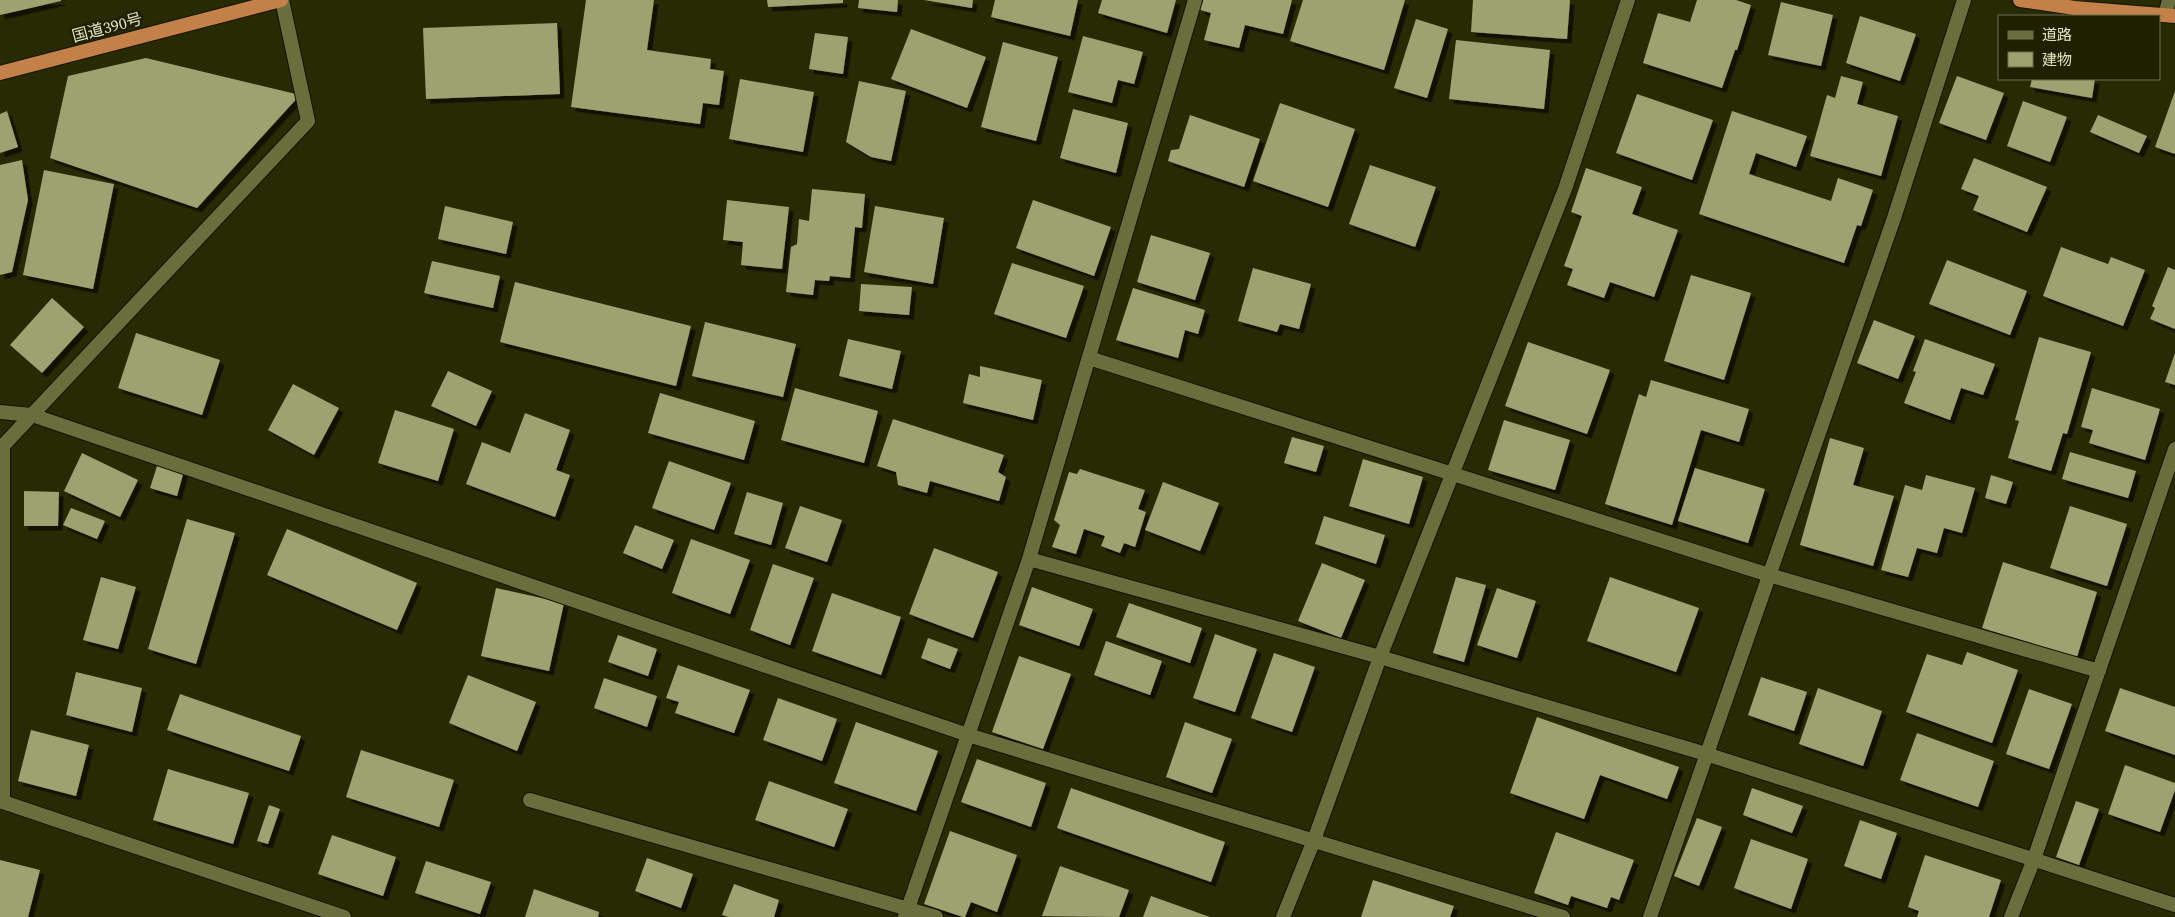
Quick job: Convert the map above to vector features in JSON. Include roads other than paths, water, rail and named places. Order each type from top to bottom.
[{"type":"highway","name":"国道390号","points":[[0,73],[281,0]]},
{"type":"highway","points":[[2020,0],[2075,8],[2158,15]]},
{"type":"street","points":[[281,0],[308,121],[2,447],[1,802],[344,917]]},
{"type":"street","points":[[906,913],[1029,559],[1195,0]]},
{"type":"street","points":[[1283,917],[1314,840],[1380,657],[1565,189],[1628,0]]},
{"type":"street","points":[[1650,917],[1894,218],[1964,0]]},
{"type":"street","points":[[2170,0],[2170,16]]},
{"type":"street","points":[[1089,358],[1769,575],[2099,671]]},
{"type":"street","points":[[0,412],[32,415],[968,735],[1563,917]]},
{"type":"street","points":[[2010,917],[2034,859],[2175,449]]},
{"type":"street","points":[[1029,559],[1380,657],[1706,754],[2175,905]]},
{"type":"street","points":[[530,800],[906,913],[936,917]]}]
